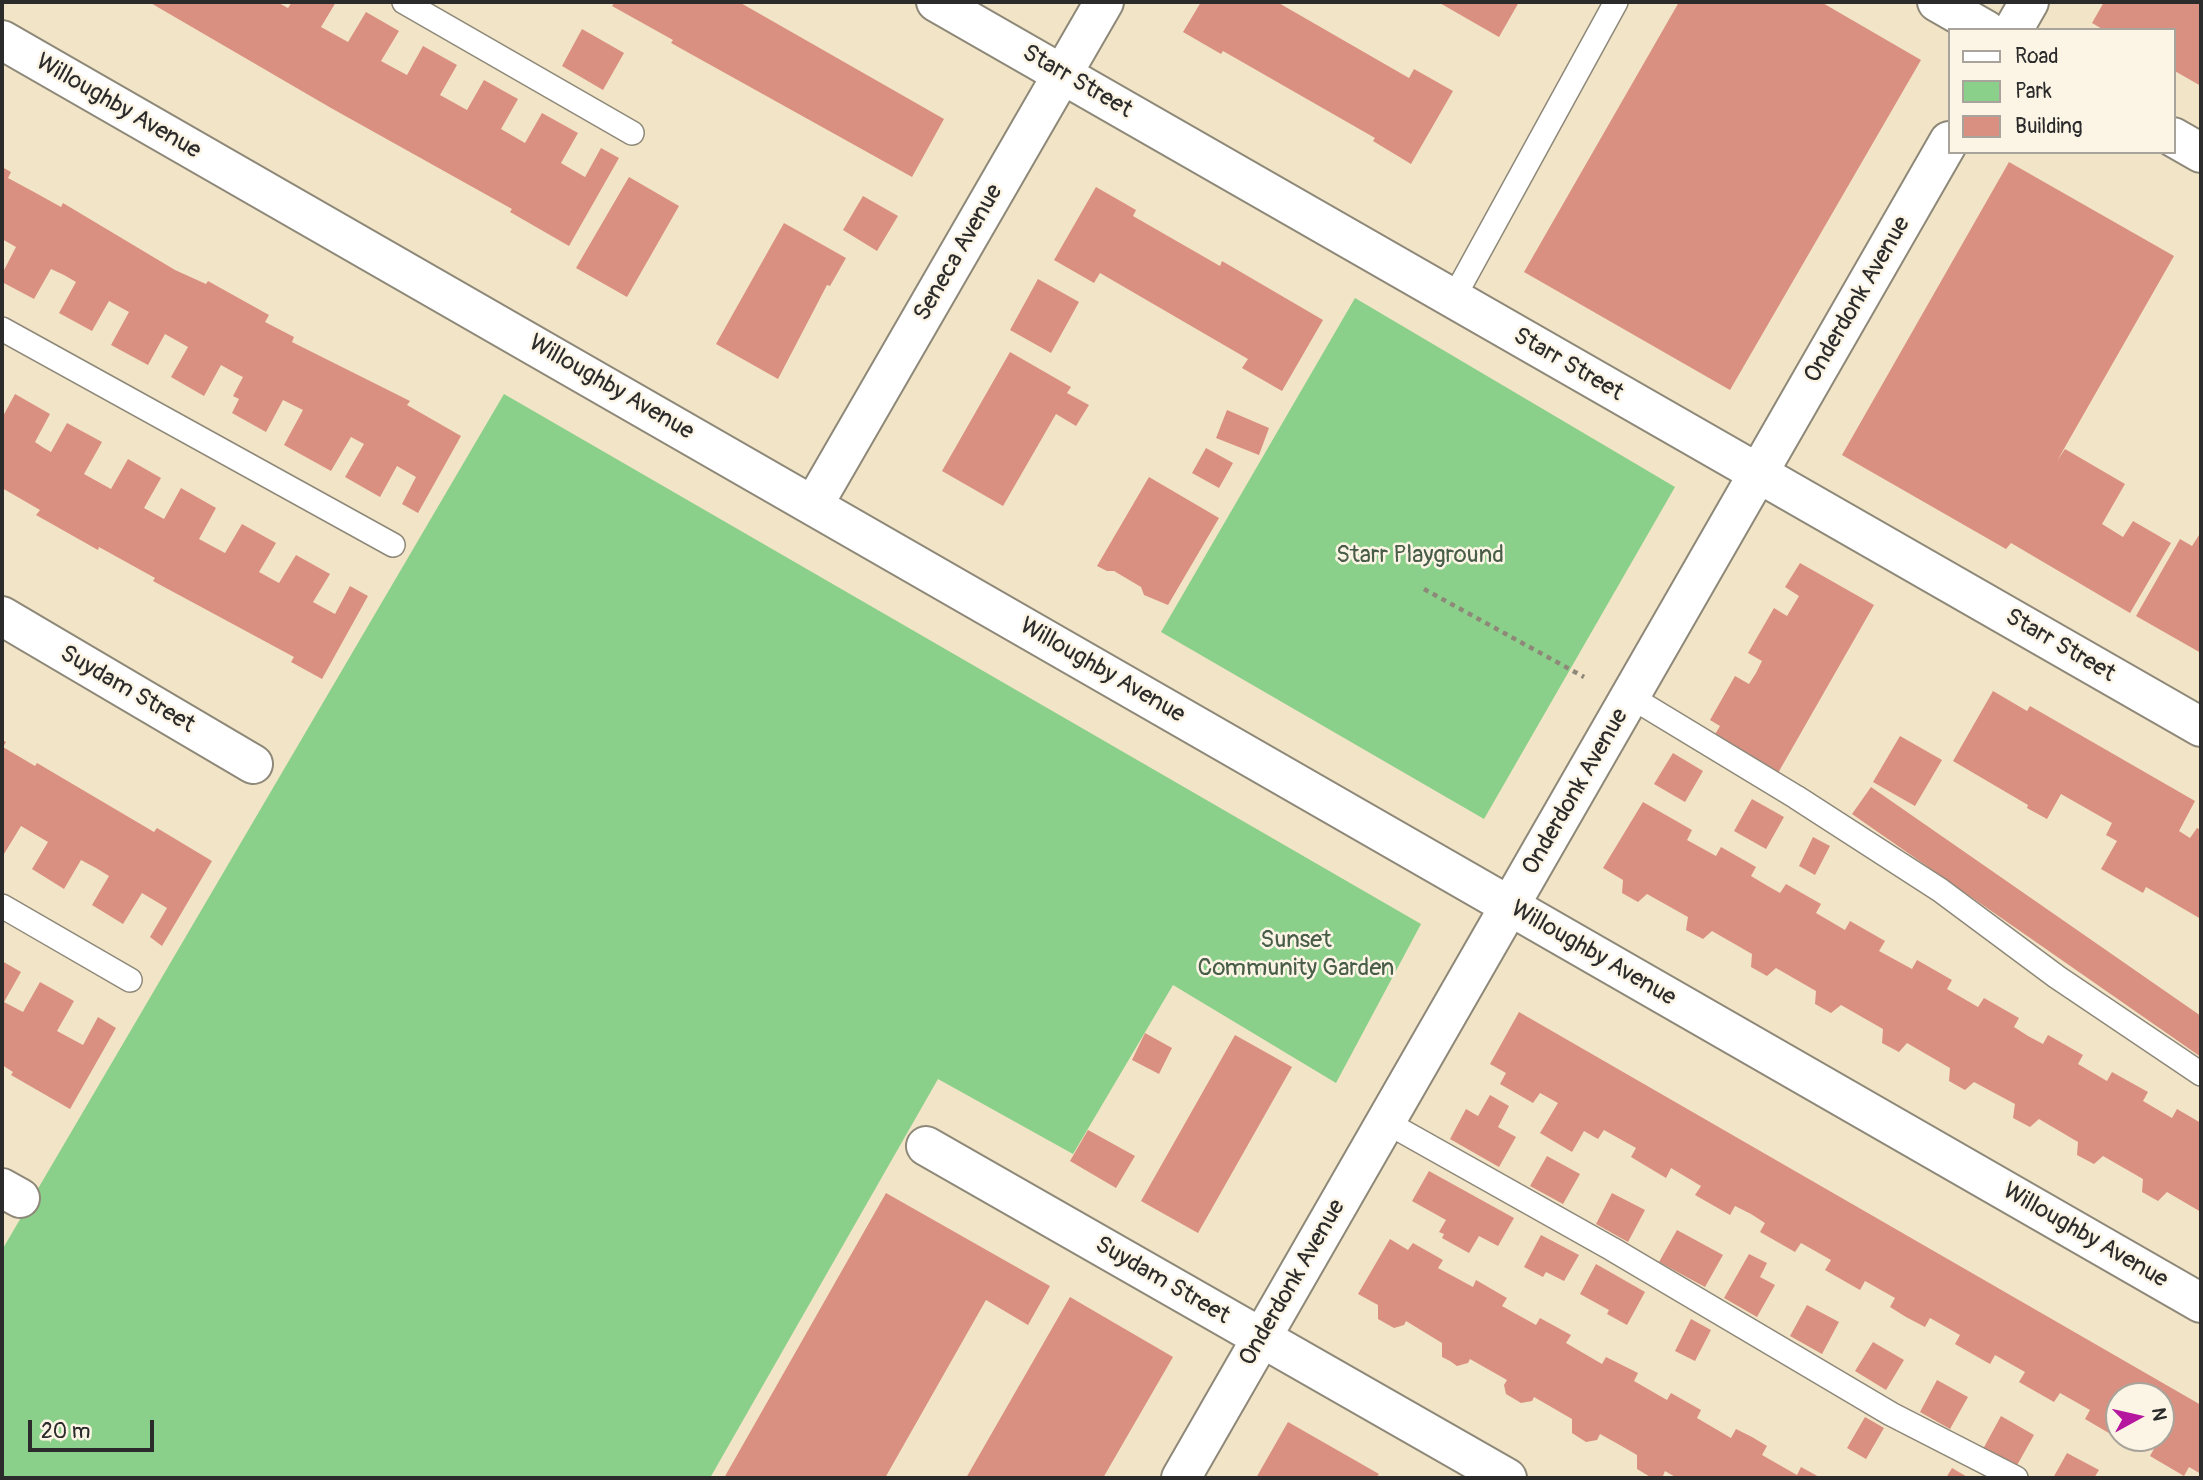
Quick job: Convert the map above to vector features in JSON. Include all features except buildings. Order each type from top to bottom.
[{"type":"street","name":"Starr Street","points":[[936,2],[2201,727]]},
{"type":"street","name":"Seneca Avenue","points":[[814,504],[1104,2]]},
{"type":"street","points":[[1937,2],[1982,28]]},
{"type":"street","points":[[2014,28],[2029,2]]},
{"type":"street","name":"Willoughby Avenue","points":[[2,40],[2201,1303]]},
{"type":"street","points":[[2175,138],[2201,153]]},
{"type":"street","name":"Onderdonk Avenue","points":[[1181,1478],[1948,143]]},
{"type":"street","name":"Suydam Street","points":[[2,616],[253,764]]},
{"type":"street","name":"Suydam Street","points":[[926,1146],[1507,1478]]},
{"type":"lane","points":[[404,2],[632,133]]},
{"type":"lane","points":[[1454,299],[1616,2]]},
{"type":"lane","points":[[2,328],[393,545]]},
{"type":"lane","points":[[1631,697],[1797,797],[1940,890],[2057,976],[2201,1074]]},
{"type":"lane","points":[[2,906],[130,980]]},
{"type":"lane","points":[[1386,1122],[1612,1249],[1891,1414],[2016,1478]]},
{"type":"path","points":[[1424,589],[1584,677]]},
{"type":"green space","name":"Starr Playground","points":[[1355,298],[1675,487],[1484,819],[1161,632]]},
{"type":"green space","name":"Sunset Community Garden","points":[[504,394],[1421,924],[1336,1083],[1173,985],[1073,1154],[938,1079],[710,1478],[2,1478],[2,1250]]}]
